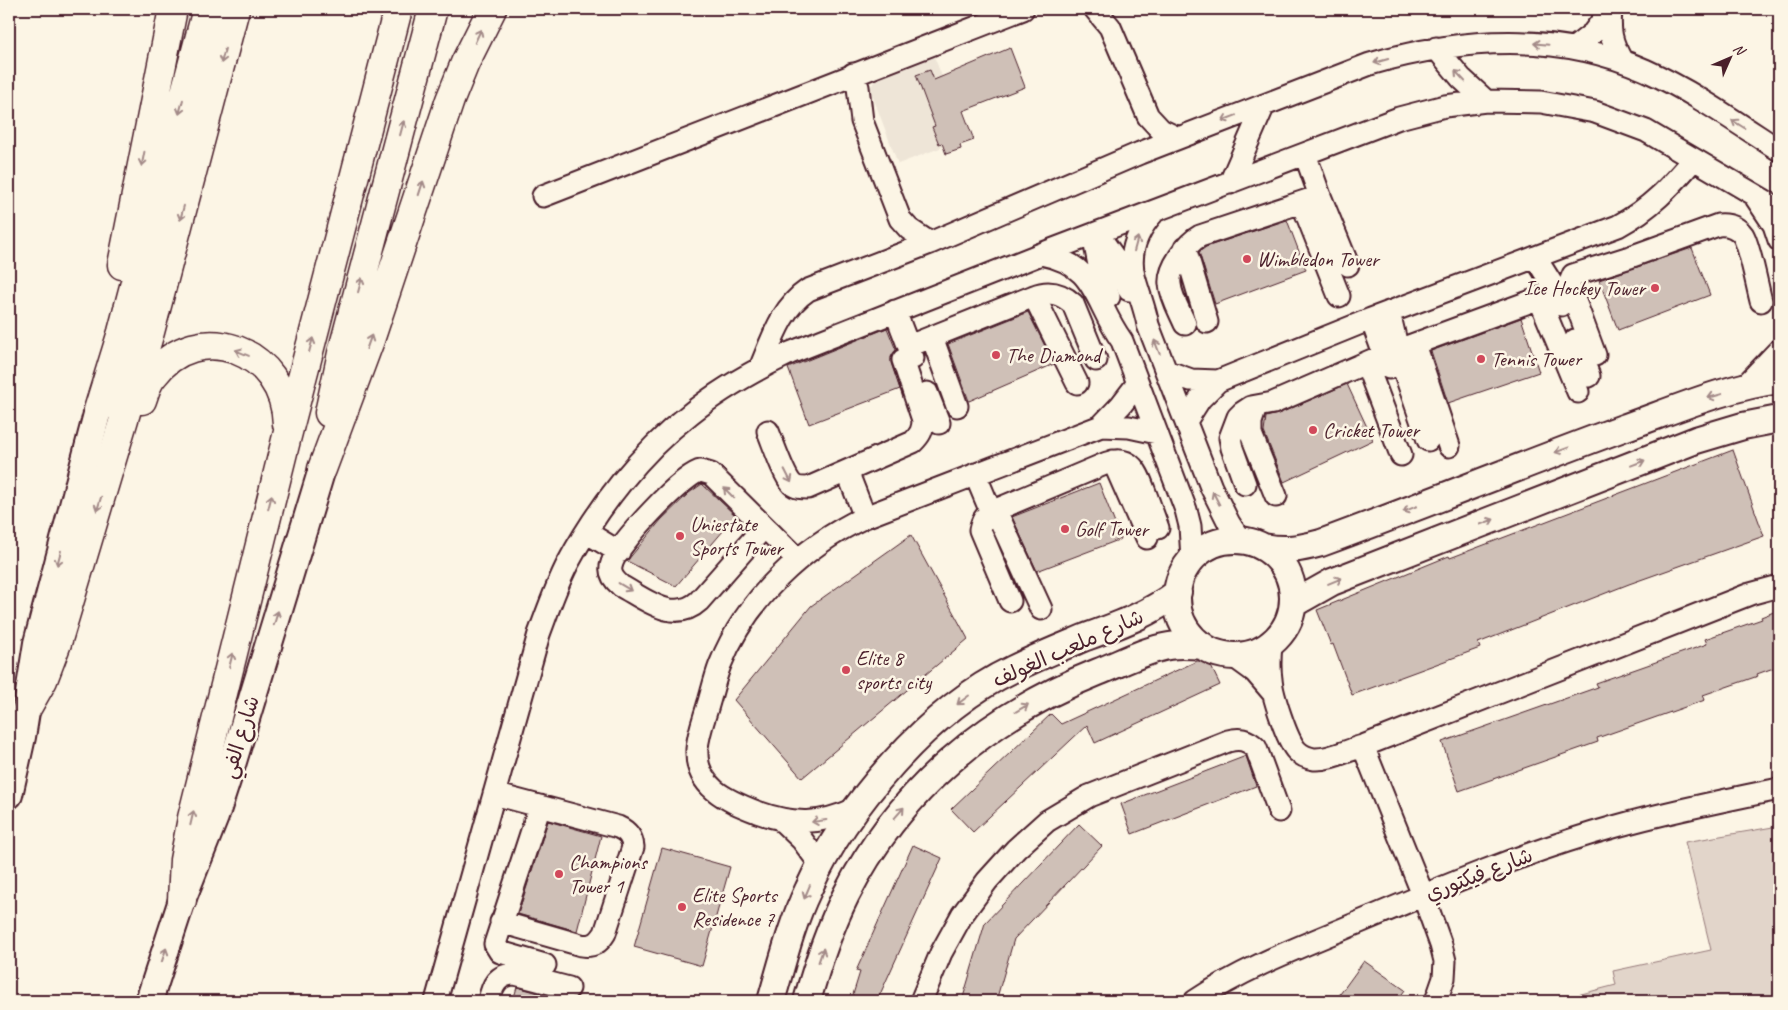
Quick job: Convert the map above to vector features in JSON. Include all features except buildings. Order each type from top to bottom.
[{"type":"highway","points":[[98,410],[113,309],[173,9]]},
{"type":"highway","points":[[98,410],[122,332],[206,9]]},
{"type":"highway","points":[[27,708],[51,662],[150,332],[236,9]]},
{"type":"highway","points":[[182,900],[182,880],[187,841],[287,436],[398,9]]},
{"type":"highway","points":[[322,469],[333,391],[342,353],[433,9]]},
{"type":"highway","points":[[322,469],[377,321],[450,100],[468,55],[492,9]]},
{"type":"highway","points":[[108,471],[132,431],[152,377],[170,359],[192,348],[217,346],[230,348],[253,358],[263,366],[279,386],[283,397],[286,410],[287,436]]},
{"type":"street","points":[[543,196],[844,77],[1023,9]]},
{"type":"street","points":[[1095,9],[1110,18],[1148,116],[1161,130],[1178,138]]},
{"type":"street","points":[[1574,48],[1593,33],[1611,9]]},
{"type":"street","points":[[1611,9],[1611,39],[1622,61]]},
{"type":"street","points":[[760,368],[777,328],[788,308],[800,295],[808,290],[930,243],[1140,153],[1370,64],[1403,55],[1471,43],[1507,42],[1574,48],[1622,61],[1644,70],[1678,87],[1779,150]]},
{"type":"street","points":[[1436,48],[1461,78],[1486,101]]},
{"type":"street","points":[[844,77],[858,87],[862,121],[900,219],[909,229],[930,243]]},
{"type":"street","points":[[436,1001],[539,634],[552,598],[564,573],[586,532],[610,498],[662,438],[689,414],[721,391],[760,368],[790,353],[1041,254],[1399,118],[1444,106],[1486,101],[1541,102],[1595,112],[1646,132],[1779,209]]},
{"type":"street","points":[[1230,183],[1264,105]]},
{"type":"street","points":[[1140,153],[1146,135],[1148,116]]},
{"type":"street","points":[[1305,154],[1311,200],[1339,296]]},
{"type":"street","points":[[1186,421],[1200,399],[1218,381],[1380,316],[1618,226],[1646,209],[1658,199],[1694,159]]},
{"type":"street","points":[[1752,192],[1769,217],[1779,240]]},
{"type":"street","points":[[1185,324],[1170,283],[1171,274],[1189,243],[1200,236],[1311,200]]},
{"type":"street","points":[[1311,200],[1348,265]]},
{"type":"street","points":[[1155,211],[1148,218],[1138,236],[1133,255],[1134,276],[1146,312],[1148,325],[1211,487],[1229,524],[1252,544],[1276,558],[1286,572],[1292,588],[1293,604],[1286,625],[1271,644],[1249,654],[1233,656],[1218,653],[1203,646],[1191,636],[1183,623],[1178,608],[1180,580],[1192,559],[1202,550],[1214,544],[1227,541],[1252,544],[1279,550],[1296,550],[1321,543],[1527,463],[1705,398],[1779,380]]},
{"type":"street","points":[[887,260],[893,247],[900,219]]},
{"type":"street","points":[[1595,355],[1570,289],[1573,275],[1630,257],[1718,225],[1726,224],[1739,230],[1746,243],[1761,301]]},
{"type":"street","points":[[1618,226],[1630,257]]},
{"type":"street","points":[[1095,234],[1122,270],[1136,309],[1148,325]]},
{"type":"street","points":[[1095,234],[1102,280],[1119,322],[1122,341],[1186,510],[1190,526],[1192,559]]},
{"type":"street","points":[[1185,248],[1206,322]]},
{"type":"street","points":[[1041,254],[1065,261],[1085,276],[1093,286],[1111,324],[1122,341]]},
{"type":"street","points":[[1535,257],[1583,384]]},
{"type":"street","points":[[906,353],[932,337],[1034,296],[1051,292],[1066,298],[1072,304],[1096,360]]},
{"type":"street","points":[[1246,484],[1230,438],[1238,417],[1246,409],[1273,403],[1391,353],[1548,295]]},
{"type":"street","points":[[1034,296],[1077,383]]},
{"type":"street","points":[[768,431],[789,479],[796,487],[808,488],[914,442],[923,429],[923,420],[895,312]]},
{"type":"street","points":[[1380,316],[1415,446]]},
{"type":"street","points":[[932,337],[957,406]]},
{"type":"street","points":[[1743,388],[1779,350]]},
{"type":"street","points":[[906,353],[939,424]]},
{"type":"street","points":[[1391,353],[1448,446]]},
{"type":"street","points":[[1166,370],[1191,380],[1218,381]]},
{"type":"street","points":[[1102,426],[1121,406],[1138,383]]},
{"type":"street","points":[[1256,407],[1251,422],[1251,434],[1276,496]]},
{"type":"street","points":[[9,795],[27,708],[37,643],[98,410]]},
{"type":"street","points":[[1293,604],[1332,582],[1687,444],[1743,426],[1779,419]]},
{"type":"street","points":[[855,809],[826,820],[811,822],[780,820],[741,806],[721,796],[710,787],[702,776],[697,749],[699,735],[720,665],[732,640],[764,594],[798,560],[823,540],[843,527],[865,517],[1102,426],[1129,427],[1156,433]]},
{"type":"street","points":[[1010,601],[980,530],[981,522],[985,516],[994,511],[1113,461],[1118,461],[1130,464],[1138,473],[1153,533]]},
{"type":"street","name":"شارع الفي","points":[[149,1001],[182,900],[215,817],[231,768],[322,469]]},
{"type":"street","points":[[847,471],[865,517]]},
{"type":"street","points":[[764,527],[694,606],[680,611],[665,609],[616,582],[612,576],[612,562],[618,552],[654,509],[696,472],[711,474],[798,560]]},
{"type":"street","points":[[975,474],[1041,609]]},
{"type":"street","points":[[586,532],[618,552]]},
{"type":"street","points":[[1271,644],[1270,669],[1273,694],[1291,742],[1296,750],[1304,756],[1314,759],[1324,758],[1362,746],[1750,594],[1779,586]]},
{"type":"street","name":"شارع ملعب الغولف","points":[[771,1001],[793,928],[820,864],[855,809],[881,776],[910,745],[941,717],[975,691],[1011,670],[1068,644],[1149,612],[1178,592]]},
{"type":"street","name":"شارع ملعب الغولف","points":[[807,1001],[828,934],[866,858],[890,823],[942,767],[1003,720],[1036,700],[1082,678],[1153,650],[1186,644],[1203,646]]},
{"type":"street","points":[[1233,656],[1256,672],[1273,694]]},
{"type":"street","points":[[921,1001],[941,952],[962,915],[987,881],[1016,849],[1047,821],[1089,796],[1228,741],[1243,739],[1250,742],[1256,748],[1279,811]]},
{"type":"street","points":[[1362,746],[1423,895],[1441,945],[1445,962],[1444,978],[1436,1001]]},
{"type":"street","name":"شارع فيكتوري","points":[[1194,1001],[1214,988],[1270,960],[1423,895],[1536,852],[1616,826],[1697,805],[1779,789]]},
{"type":"street","points":[[494,794],[624,830],[632,840],[631,853],[605,933],[595,944],[588,946],[499,931]]},
{"type":"street","points":[[540,806],[499,931],[496,947],[500,952],[545,960]]},
{"type":"street","points":[[780,820],[802,840],[820,864]]},
{"type":"street","points":[[489,1001],[494,983],[498,979],[510,974],[569,988]]},
{"type":"shaded area","points":[[932,51],[966,138],[898,164],[870,89],[879,72]]},
{"type":"shaded area","points":[[1779,826],[1779,1001],[1554,1001],[1616,985],[1613,971],[1711,950],[1685,842]]},
{"type":"place","name":"Wimbledon Tower","points":[[1247,259]]},
{"type":"place","name":"Ice Hockey Tower","points":[[1655,288]]},
{"type":"place","name":"The Diamond","points":[[996,355]]},
{"type":"place","name":"Tennis Tower","points":[[1481,359]]},
{"type":"place","name":"Cricket Tower","points":[[1313,430]]},
{"type":"place","name":"Golf Tower","points":[[1065,529]]},
{"type":"place","name":"Uniestate Sports Tower","points":[[680,536]]},
{"type":"place","name":"Elite 8 sports city","points":[[846,670]]},
{"type":"place","name":"Champions Tower 1","points":[[559,874]]},
{"type":"place","name":"Elite Sports Residence 7","points":[[682,907]]}]
